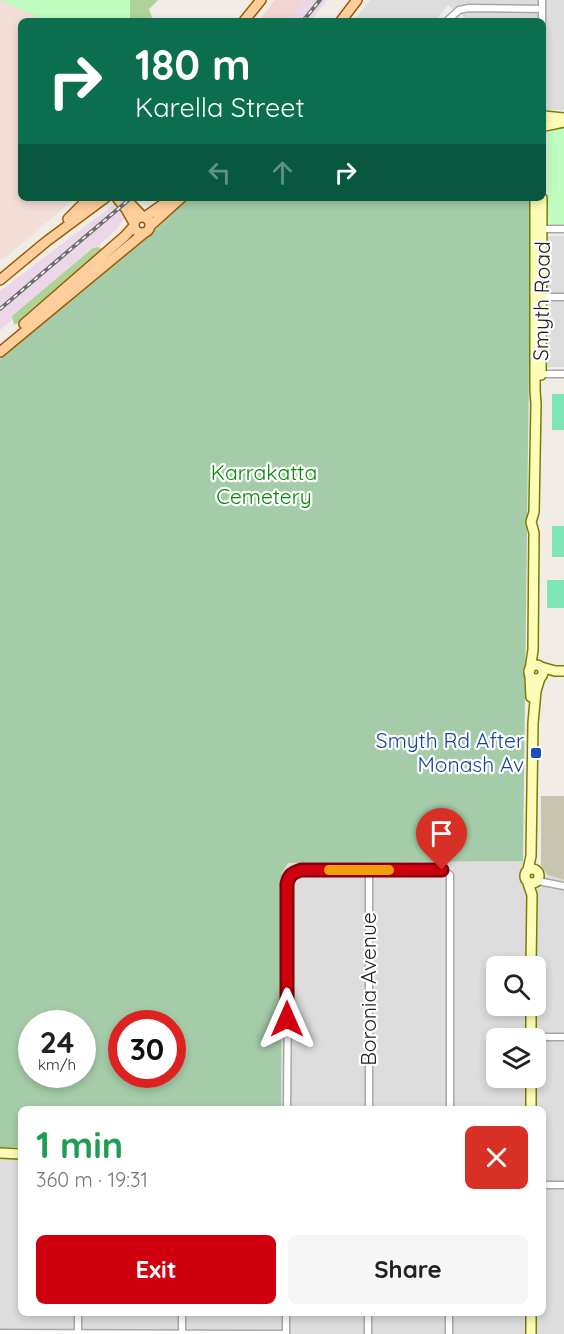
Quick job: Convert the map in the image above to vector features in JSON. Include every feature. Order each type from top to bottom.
[{"type":"main road","points":[[246,18],[261,0]]},
{"type":"main road","points":[[254,18],[268,0]]},
{"type":"main road","points":[[343,18],[357,0]]},
{"type":"main road","points":[[546,124],[564,120]]},
{"type":"main road","points":[[0,273],[88,201]]},
{"type":"main road","points":[[0,280],[101,201]]},
{"type":"main road","points":[[119,201],[137,232],[147,229]]},
{"type":"main road","points":[[128,201],[149,221],[147,229]]},
{"type":"main road","points":[[0,345],[126,236],[138,218],[144,217],[168,201]]},
{"type":"main road","points":[[0,352],[178,201]]},
{"type":"main road","name":"Smyth Road","points":[[535,201],[539,229]]},
{"type":"main road","name":"Smyth Road","points":[[534,877],[531,856],[533,723],[531,713],[537,672],[533,650],[534,533],[531,522],[534,512],[539,229],[542,201]]},
{"type":"main road","points":[[537,672],[559,671]]},
{"type":"main road","points":[[531,956],[534,877]]},
{"type":"main road","points":[[531,1088],[531,1106]]},
{"type":"main road","points":[[0,1153],[18,1154]]},
{"type":"main road","points":[[531,1316],[531,1334]]},
{"type":"street","points":[[542,0],[542,18]]},
{"type":"street","points":[[450,18],[459,10],[469,8],[542,9]]},
{"type":"street","points":[[459,10],[459,18]]},
{"type":"street","points":[[539,229],[564,229]]},
{"type":"street","points":[[538,297],[564,297]]},
{"type":"street","points":[[538,374],[564,375]]},
{"type":"street","points":[[287,1106],[287,884],[289,878],[293,873],[301,870],[442,870],[450,875],[450,1106]]},
{"type":"street","name":"Boronia Avenue","points":[[369,870],[369,1106]]},
{"type":"street","points":[[534,877],[564,886]]},
{"type":"street","points":[[546,1037],[564,1037]]},
{"type":"street","points":[[546,1185],[564,1185]]},
{"type":"street","points":[[78,1316],[78,1334]]},
{"type":"street","points":[[182,1316],[182,1334]]},
{"type":"street","points":[[0,1333],[286,1334],[286,1316]]},
{"type":"street","points":[[368,1316],[368,1334]]},
{"type":"street","points":[[449,1316],[449,1334]]},
{"type":"shaded area","points":[[0,0],[41,18],[18,18],[18,201],[71,201],[0,260]]},
{"type":"shaded area","points":[[275,0],[305,0],[290,18],[261,18]]},
{"type":"shaded area","points":[[305,0],[327,0],[312,18],[290,18]]},
{"type":"shaded area","points":[[370,0],[564,0],[564,110],[546,110],[546,18],[465,18],[448,5],[437,18],[355,18]]},
{"type":"shaded area","points":[[116,203],[126,217],[116,230],[0,330],[0,291]]},
{"type":"shaded area","points":[[547,236],[564,236],[564,367],[546,367]]},
{"type":"shaded area","points":[[541,796],[564,796],[564,880],[548,875],[541,866]]},
{"type":"shaded area","points":[[523,861],[541,866],[548,875],[564,880],[564,1334],[0,1334],[0,1147],[18,1147],[18,1316],[546,1316],[546,1106],[281,1106],[282,873],[288,863]]},
{"type":"green space","points":[[0,0],[158,0],[149,9],[152,18],[41,18]]},
{"type":"green space","points":[[0,0],[130,0],[130,18],[41,18]]},
{"type":"green space","points":[[552,129],[564,129],[564,224],[549,224],[548,221],[548,134]]},
{"type":"green space","name":"Karrakatta Cemetery","points":[[186,201],[531,201],[523,861],[288,863],[282,873],[281,1106],[18,1106],[18,1147],[0,1147],[0,359],[150,235]]},
{"type":"green space","points":[[99,247],[103,250],[99,254],[14,325],[12,316],[93,248]]},
{"type":"green space","points":[[552,394],[564,394],[564,430],[552,430]]},
{"type":"green space","points":[[552,526],[564,526],[564,557],[552,557]]},
{"type":"green space","points":[[547,580],[564,580],[564,608],[547,608]]},
{"type":"railway","points":[[305,18],[320,0]]},
{"type":"railway","points":[[0,309],[127,201]]},
{"type":"slow traffic","points":[[329,870],[389,870]]},
{"type":"place","name":"Smyth Rd After Monash Av","points":[[536,753]]},
{"type":"route","points":[[287,1019],[287,884],[293,873],[301,870],[442,870]]}]
